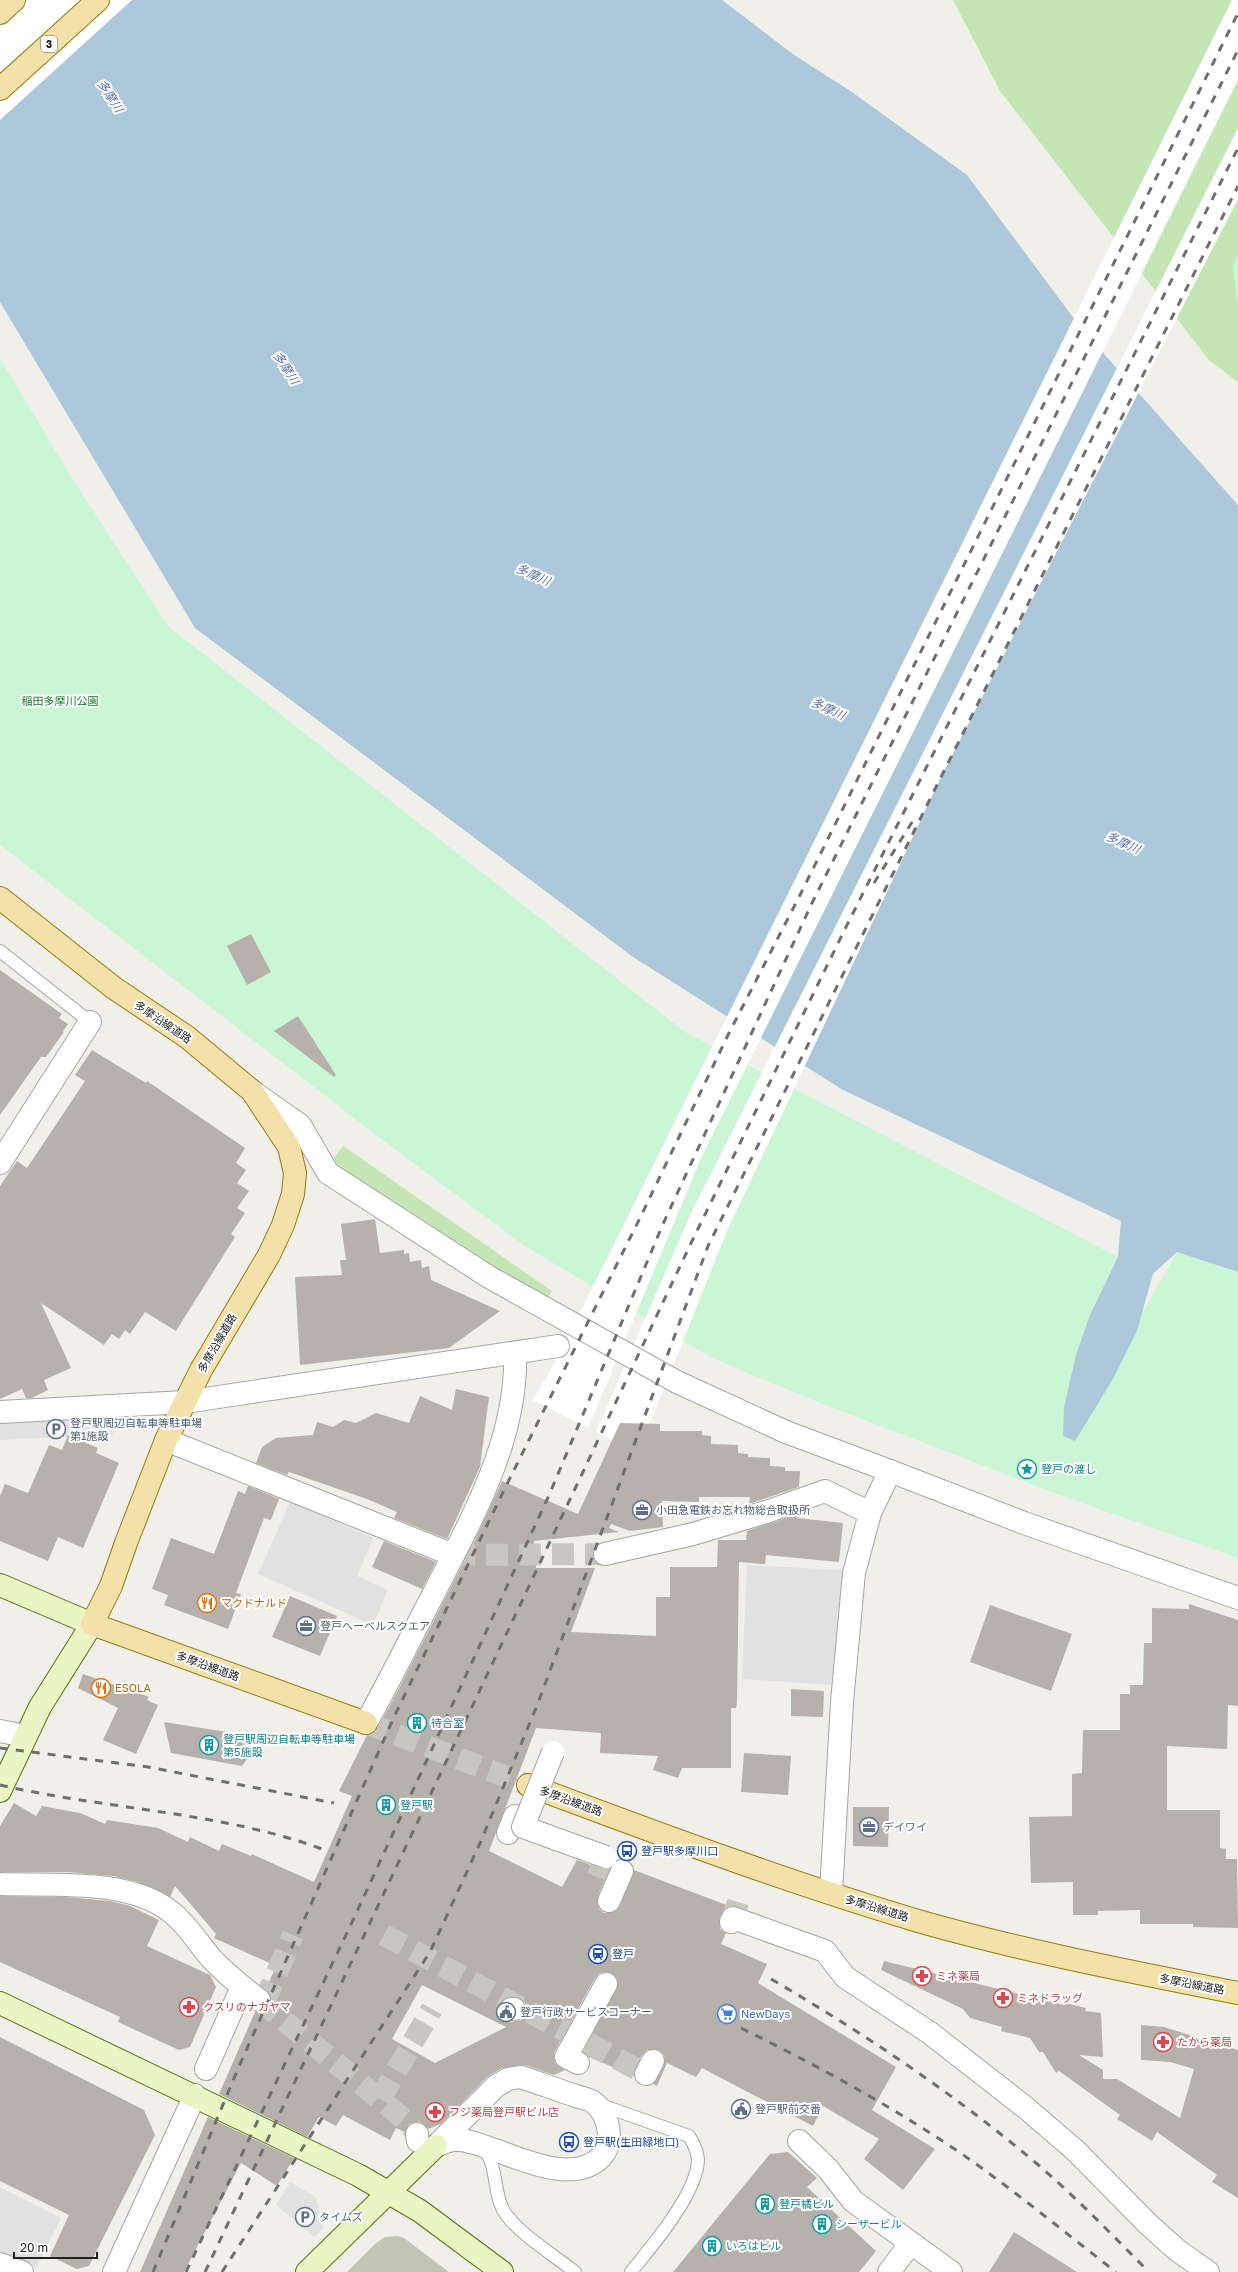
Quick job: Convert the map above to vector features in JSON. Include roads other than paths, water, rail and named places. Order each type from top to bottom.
[{"type":"main road","points":[[0,12],[14,0]]},
{"type":"main road","name":"3","points":[[0,89],[98,0]]},
{"type":"main road","name":"多摩沿線道路","points":[[0,898],[114,988],[187,1037],[252,1091],[289,1147],[295,1173],[293,1194],[283,1225],[269,1255],[201,1370],[166,1440],[111,1586],[92,1624],[366,1723]]},
{"type":"main road","name":"多摩沿線道路","points":[[528,1785],[742,1865],[927,1923],[1004,1943],[1238,1993]]},
{"type":"street","points":[[0,1163],[90,1022]]},
{"type":"street","points":[[252,1091],[300,1125],[328,1173],[489,1277],[677,1382],[786,1432],[1024,1523],[1238,1598]]},
{"type":"street","points":[[0,1412],[185,1402],[558,1346]]},
{"type":"street","points":[[366,1723],[453,1555],[498,1459],[516,1377],[515,1353]]},
{"type":"street","points":[[166,1440],[453,1555]]},
{"type":"street","points":[[831,1893],[842,1702],[854,1573],[870,1513],[890,1471]]},
{"type":"street","points":[[605,1554],[693,1534],[766,1512],[825,1491],[870,1513]]},
{"type":"street","points":[[0,1585],[92,1624],[40,1707],[0,1791]]},
{"type":"street","points":[[0,1731],[26,1736]]},
{"type":"street","points":[[553,1752],[523,1827],[614,1864],[609,1901]]},
{"type":"street","points":[[0,1884],[115,1889],[135,1893],[154,1900],[172,1912],[212,1959],[251,1994],[206,2069]]},
{"type":"street","points":[[731,1922],[733,1918],[825,1951],[845,1977],[930,2033],[1026,2108],[1076,2151],[1148,2224],[1177,2250],[1208,2272]]},
{"type":"street","points":[[578,2063],[566,2057],[606,1984]]},
{"type":"street","points":[[0,2002],[195,2095],[390,2192],[420,2211],[502,2272]]},
{"type":"street","points":[[307,2272],[390,2192],[424,2140],[496,2086],[508,2079],[521,2077],[593,2102],[603,2115],[609,2129],[609,2142],[603,2155],[594,2164],[582,2169],[564,2170],[547,2167],[476,2143],[457,2140],[424,2140]]},
{"type":"street","points":[[114,2272],[195,2095]]},
{"type":"street","points":[[799,2141],[828,2169],[853,2201],[951,2272]]},
{"type":"street","points":[[888,2272],[911,2243]]},
{"type":"street","points":[[0,2264],[22,2272]]},
{"type":"lane","points":[[0,951],[90,1022]]},
{"type":"lane","points":[[593,2102],[689,2136],[696,2146],[698,2160],[689,2189],[665,2230],[631,2272]]},
{"type":"lane","points":[[476,2143],[484,2150],[490,2160],[499,2198],[508,2217],[575,2272]]},
{"type":"water","name":"多摩川","points":[[0,0],[722,0],[794,55],[849,90],[967,175],[1081,328],[1238,505],[1238,1272],[1177,1252],[1153,1274],[1137,1331],[1113,1379],[1075,1441],[1063,1436],[1064,1407],[1076,1355],[1090,1315],[1118,1257],[1121,1221],[843,1090],[633,957],[195,628],[0,302]]},
{"type":"tunnel","points":[[453,1555],[605,1554]]},
{"type":"tunnel","points":[[366,1723],[528,1785]]},
{"type":"tunnel","points":[[606,1857],[596,1881],[614,1889]]},
{"type":"tunnel","points":[[733,1918],[738,1902]]},
{"type":"tunnel","points":[[264,2003],[293,1935]]},
{"type":"tunnel","points":[[384,1935],[646,2074]]},
{"type":"tunnel","points":[[259,2000],[404,2119],[417,2134]]},
{"type":"tunnel","points":[[380,2099],[432,2009]]},
{"type":"railway","points":[[153,2272],[237,2071],[394,1717],[509,1480],[641,1216],[728,1035],[799,897],[1238,13]]},
{"type":"railway","points":[[186,2272],[354,1918],[550,1493],[663,1224],[812,903],[1238,50]]},
{"type":"railway","points":[[205,2272],[692,1241],[845,929],[1238,148]]},
{"type":"railway","points":[[222,2272],[430,1952],[481,1841],[538,1703],[708,1246],[942,775],[1238,186]]},
{"type":"railway","points":[[874,883],[914,819]]},
{"type":"railway","points":[[0,1748],[148,1767],[334,1803]]},
{"type":"railway","points":[[0,1785],[80,1800],[204,1819],[284,1837],[322,1849]]},
{"type":"railway","points":[[771,1979],[908,2065],[973,2112],[1051,2176],[1094,2216],[1149,2272]]},
{"type":"railway","points":[[741,2028],[859,2090],[944,2142],[1008,2188],[1116,2272]]},
{"type":"place","name":"登戸駅周辺自転車等駐車場 第1施設","points":[[56,1429]]},
{"type":"place","name":"登戸の渡し","points":[[1027,1469]]},
{"type":"place","name":"小田急電鉄お忘れ物総合取扱所","points":[[642,1510]]},
{"type":"place","name":"マクドナルド","points":[[207,1603]]},
{"type":"place","name":"登戸へーベルスクエア","points":[[306,1626]]},
{"type":"place","name":"ESOLA","points":[[101,1688]]},
{"type":"place","name":"待合室","points":[[417,1723]]},
{"type":"place","name":"登戸駅周辺自転車等駐車場 第5施設","points":[[209,1745]]},
{"type":"place","name":"登戸駅","points":[[386,1805]]},
{"type":"place","name":"デイワイ","points":[[869,1827]]},
{"type":"place","name":"登戸駅多摩川口","points":[[627,1851]]},
{"type":"place","name":"登戸","points":[[598,1954]]},
{"type":"place","name":"ミネ薬局","points":[[922,1976]]},
{"type":"place","name":"ミネドラッグ","points":[[1003,1998]]},
{"type":"place","name":"クスリのナカヤマ","points":[[189,2007]]},
{"type":"place","name":"登戸行政サービスコーナー","points":[[506,2012]]},
{"type":"place","name":"NewDays","points":[[727,2014]]},
{"type":"place","name":"たから薬局","points":[[1163,2042]]},
{"type":"place","name":"登戸駅前交番","points":[[741,2109]]},
{"type":"place","name":"フジ薬局登戸駅ビル店","points":[[435,2112]]},
{"type":"place","name":"登戸駅(生田緑地口)","points":[[569,2142]]},
{"type":"place","name":"登戸橘ビル","points":[[765,2204]]},
{"type":"place","name":"タイムズ","points":[[305,2217]]},
{"type":"place","name":"シーザービル","points":[[822,2224]]},
{"type":"place","name":"いろはビル","points":[[712,2246]]},
{"type":"park label","name":"稲田多摩川公園","points":[[60,701]]}]
